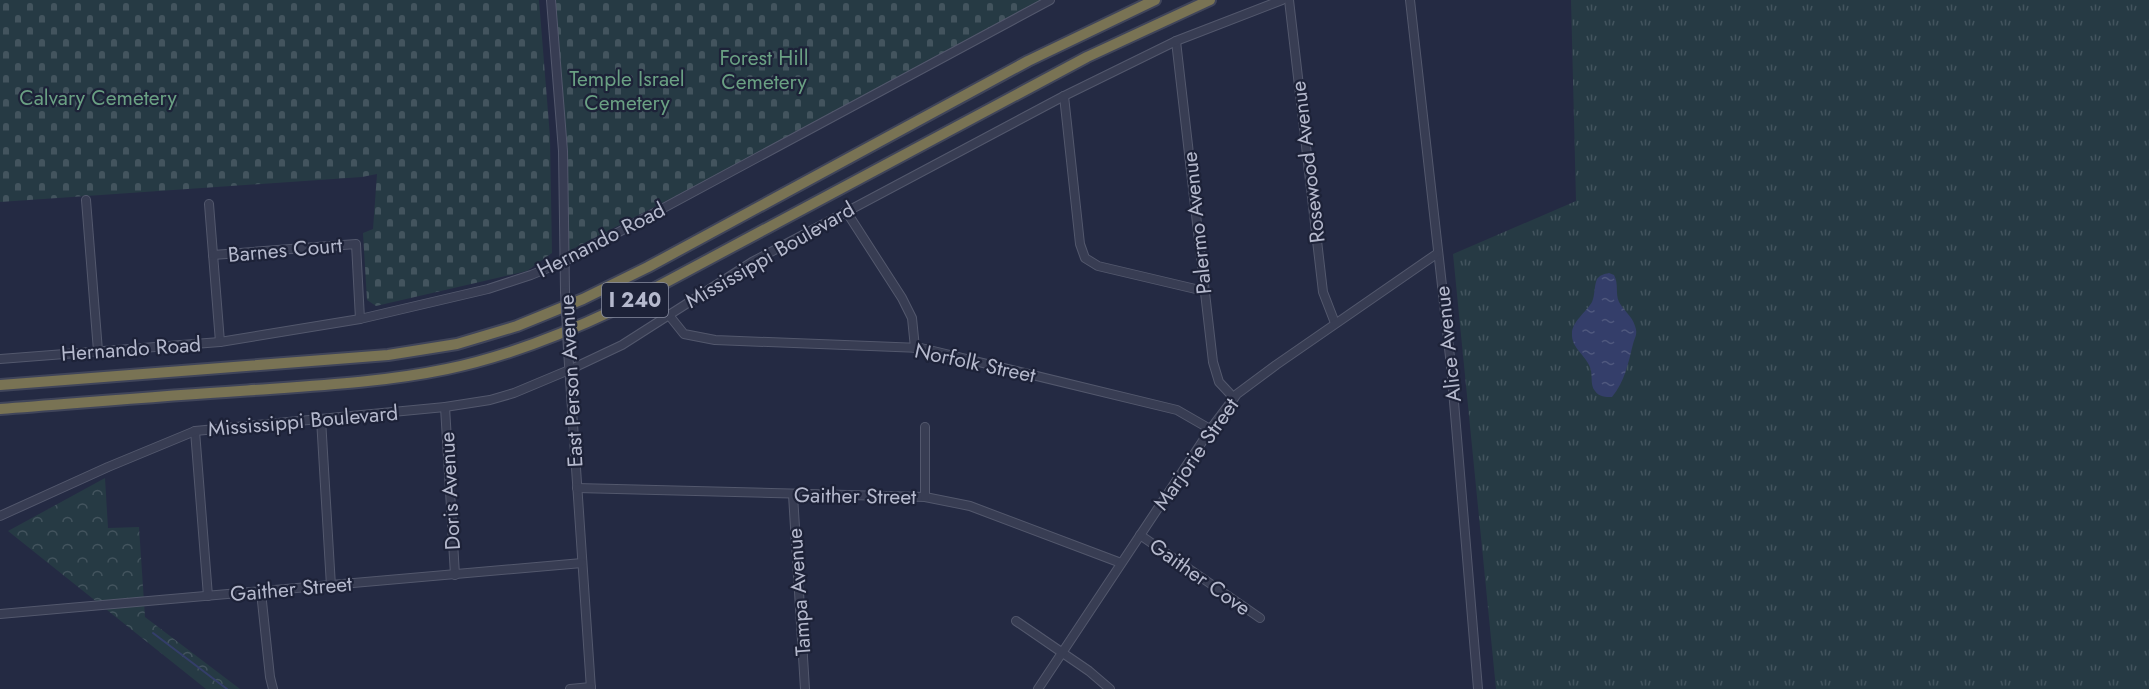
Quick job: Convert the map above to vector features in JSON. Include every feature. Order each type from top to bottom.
[{"type":"highway","name":"I 240","points":[[0,385],[388,356],[457,344],[517,326],[614,285],[1028,61],[1155,0]]},
{"type":"highway","name":"I 240","points":[[0,409],[380,379],[446,369],[518,349],[558,335],[614,310],[1087,57],[1210,0]]},
{"type":"street","name":"East Person Avenue","points":[[551,0],[563,151],[565,291],[569,370],[591,688]]},
{"type":"street","name":"Hernando Road","points":[[0,358],[220,342],[360,319],[488,289],[531,275],[565,261],[1050,0]]},
{"type":"street","name":"Mississippi Boulevard","points":[[0,516],[195,431],[445,407],[490,400],[569,370],[622,345],[752,261],[1064,96],[1176,41],[1282,0]]},
{"type":"street","name":"Rosewood Avenue","points":[[1289,0],[1323,292],[1335,323]]},
{"type":"street","name":"Alice Avenue","points":[[1410,0],[1451,366],[1478,689]]},
{"type":"street","name":"Palermo Avenue","points":[[1176,41],[1215,373],[1219,382],[1234,398]]},
{"type":"street","points":[[1064,96],[1079,239],[1085,258],[1098,266],[1204,291]]},
{"type":"street","points":[[86,200],[98,351]]},
{"type":"street","points":[[209,204],[220,342]]},
{"type":"street","points":[[846,211],[902,298],[912,318],[915,348]]},
{"type":"street","name":"Barnes Court","points":[[213,255],[356,244],[360,319]]},
{"type":"street","name":"Marjorie Street","points":[[1038,689],[1210,429],[1234,398],[1276,365],[1438,252]]},
{"type":"street","name":"Norfolk Street","points":[[668,314],[684,334],[715,340],[915,348],[1177,410],[1210,429]]},
{"type":"street","name":"Doris Avenue","points":[[445,407],[455,575]]},
{"type":"street","points":[[321,419],[331,586]]},
{"type":"street","points":[[925,427],[925,497]]},
{"type":"street","points":[[195,431],[208,596]]},
{"type":"street","name":"Gaither Street","points":[[577,488],[925,497],[970,506],[1121,563]]},
{"type":"street","name":"Tampa Avenue","points":[[793,495],[805,689]]},
{"type":"street","name":"Gaither Cove","points":[[1140,535],[1260,618]]},
{"type":"street","name":"Gaither Street","points":[[0,614],[582,563]]},
{"type":"street","points":[[261,592],[273,689]]},
{"type":"street","points":[[1016,621],[1089,671],[1110,689]]},
{"type":"street","points":[[570,689],[591,688]]},
{"type":"green space","name":"Calvary Cemetery","points":[[0,0],[539,0],[550,137],[552,253],[527,271],[376,306],[367,300],[363,233],[373,229],[377,174],[362,177],[0,202]]},
{"type":"green space","points":[[552,0],[1042,0],[701,183],[569,251]]},
{"type":"green space","points":[[1571,0],[2149,0],[2149,689],[1496,689],[1453,254],[1576,201]]},
{"type":"green space","points":[[105,478],[108,528],[139,527],[145,617],[240,689],[206,689],[8,531]]},
{"type":"water","points":[[1609,273],[1614,275],[1619,302],[1632,319],[1636,335],[1620,385],[1612,397],[1605,397],[1593,388],[1590,368],[1575,346],[1572,333],[1577,321],[1592,302],[1597,279]]},
{"type":"waterway","points":[[153,633],[227,689]]},
{"type":"park label","name":"Forest Hill Cemetery","points":[[764,70]]},
{"type":"park label","name":"Temple Israel Cemetery","points":[[627,91]]}]
